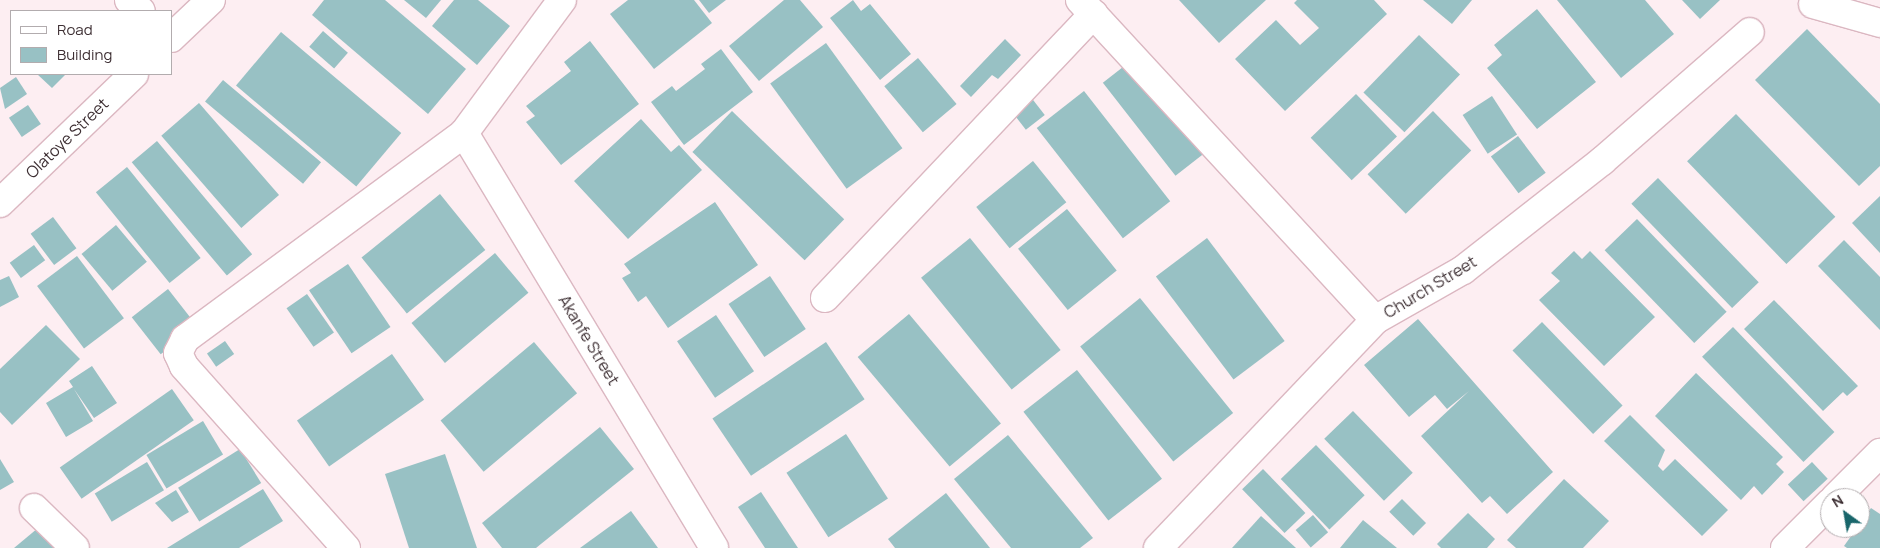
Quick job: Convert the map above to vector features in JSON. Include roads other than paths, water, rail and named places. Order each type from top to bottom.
[{"type":"street","points":[[128,0],[140,10]]},
{"type":"street","points":[[172,37],[211,0]]},
{"type":"street","points":[[346,548],[184,366],[178,353],[185,339],[464,133],[562,0]]},
{"type":"street","points":[[1812,4],[1880,23]]},
{"type":"street","points":[[825,298],[1087,7],[1375,320]]},
{"type":"street","name":"Church Street","points":[[1158,548],[1375,320],[1463,270],[1602,161],[1750,32]]},
{"type":"street","name":"Olatoye Street","points":[[0,203],[133,75]]},
{"type":"street","name":"Akanfe Street","points":[[464,133],[714,548]]},
{"type":"street","points":[[1845,488],[1880,452]]},
{"type":"street","points":[[34,508],[75,548]]},
{"type":"street","points":[[1785,548],[1820,513]]}]
